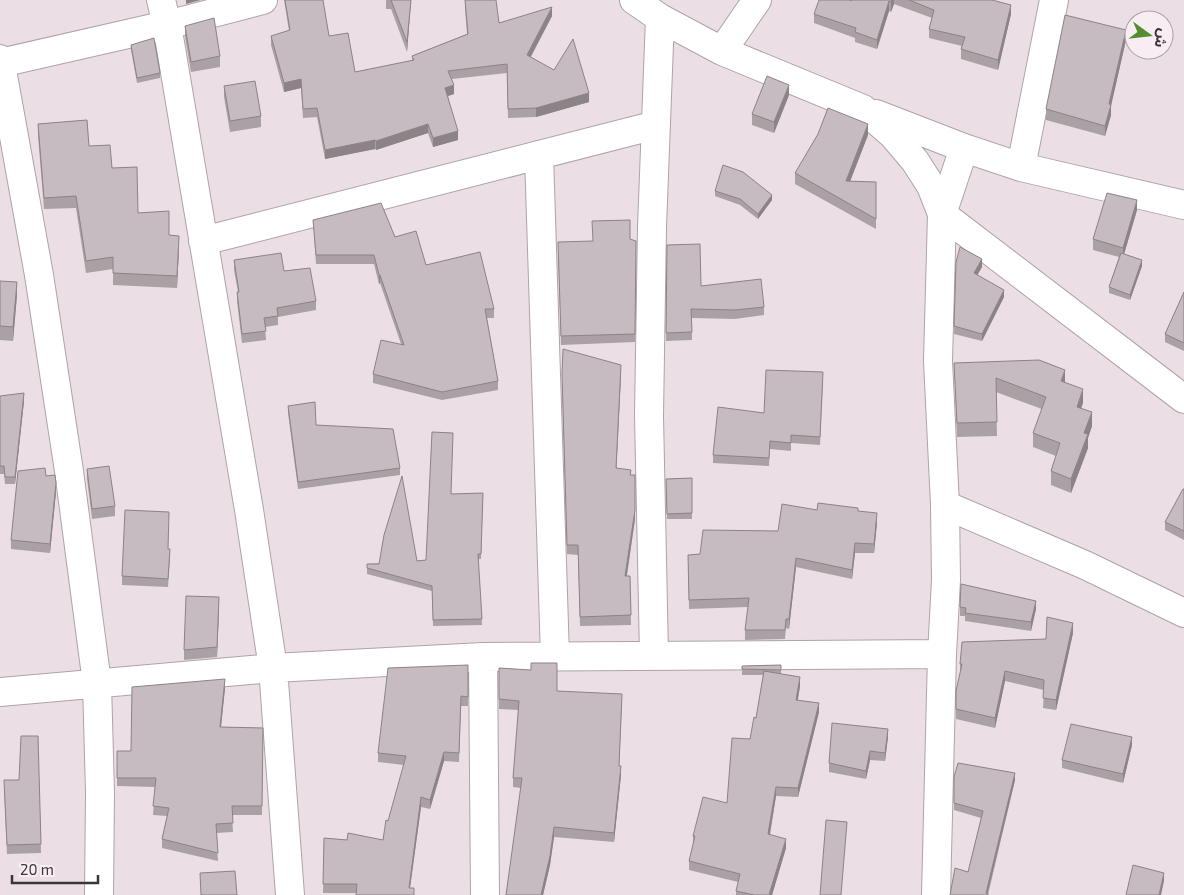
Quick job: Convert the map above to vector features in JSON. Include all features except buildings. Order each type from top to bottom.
[{"type":"street","points":[[99,895],[100,792],[97,683],[69,471],[40,274],[0,61],[164,13],[262,0]]},
{"type":"street","points":[[634,0],[660,18],[722,51],[964,148],[1021,167],[1184,205]]},
{"type":"street","points":[[722,51],[757,0]]},
{"type":"street","points":[[1021,167],[1054,0]]},
{"type":"street","points":[[164,13],[249,510],[273,668],[290,895]]},
{"type":"street","points":[[654,655],[649,416],[660,18]]},
{"type":"street","points":[[863,109],[893,135],[915,161],[931,186],[942,214],[1184,399]]},
{"type":"street","points":[[203,241],[656,125]]},
{"type":"street","points":[[936,895],[942,654],[946,580],[945,505],[938,361],[942,214],[964,148]]},
{"type":"street","points":[[539,155],[554,657]]},
{"type":"street","points":[[945,505],[1085,565],[1184,613]]},
{"type":"street","points":[[0,692],[273,668],[482,657],[942,654]]},
{"type":"street","points":[[482,657],[484,895]]}]
